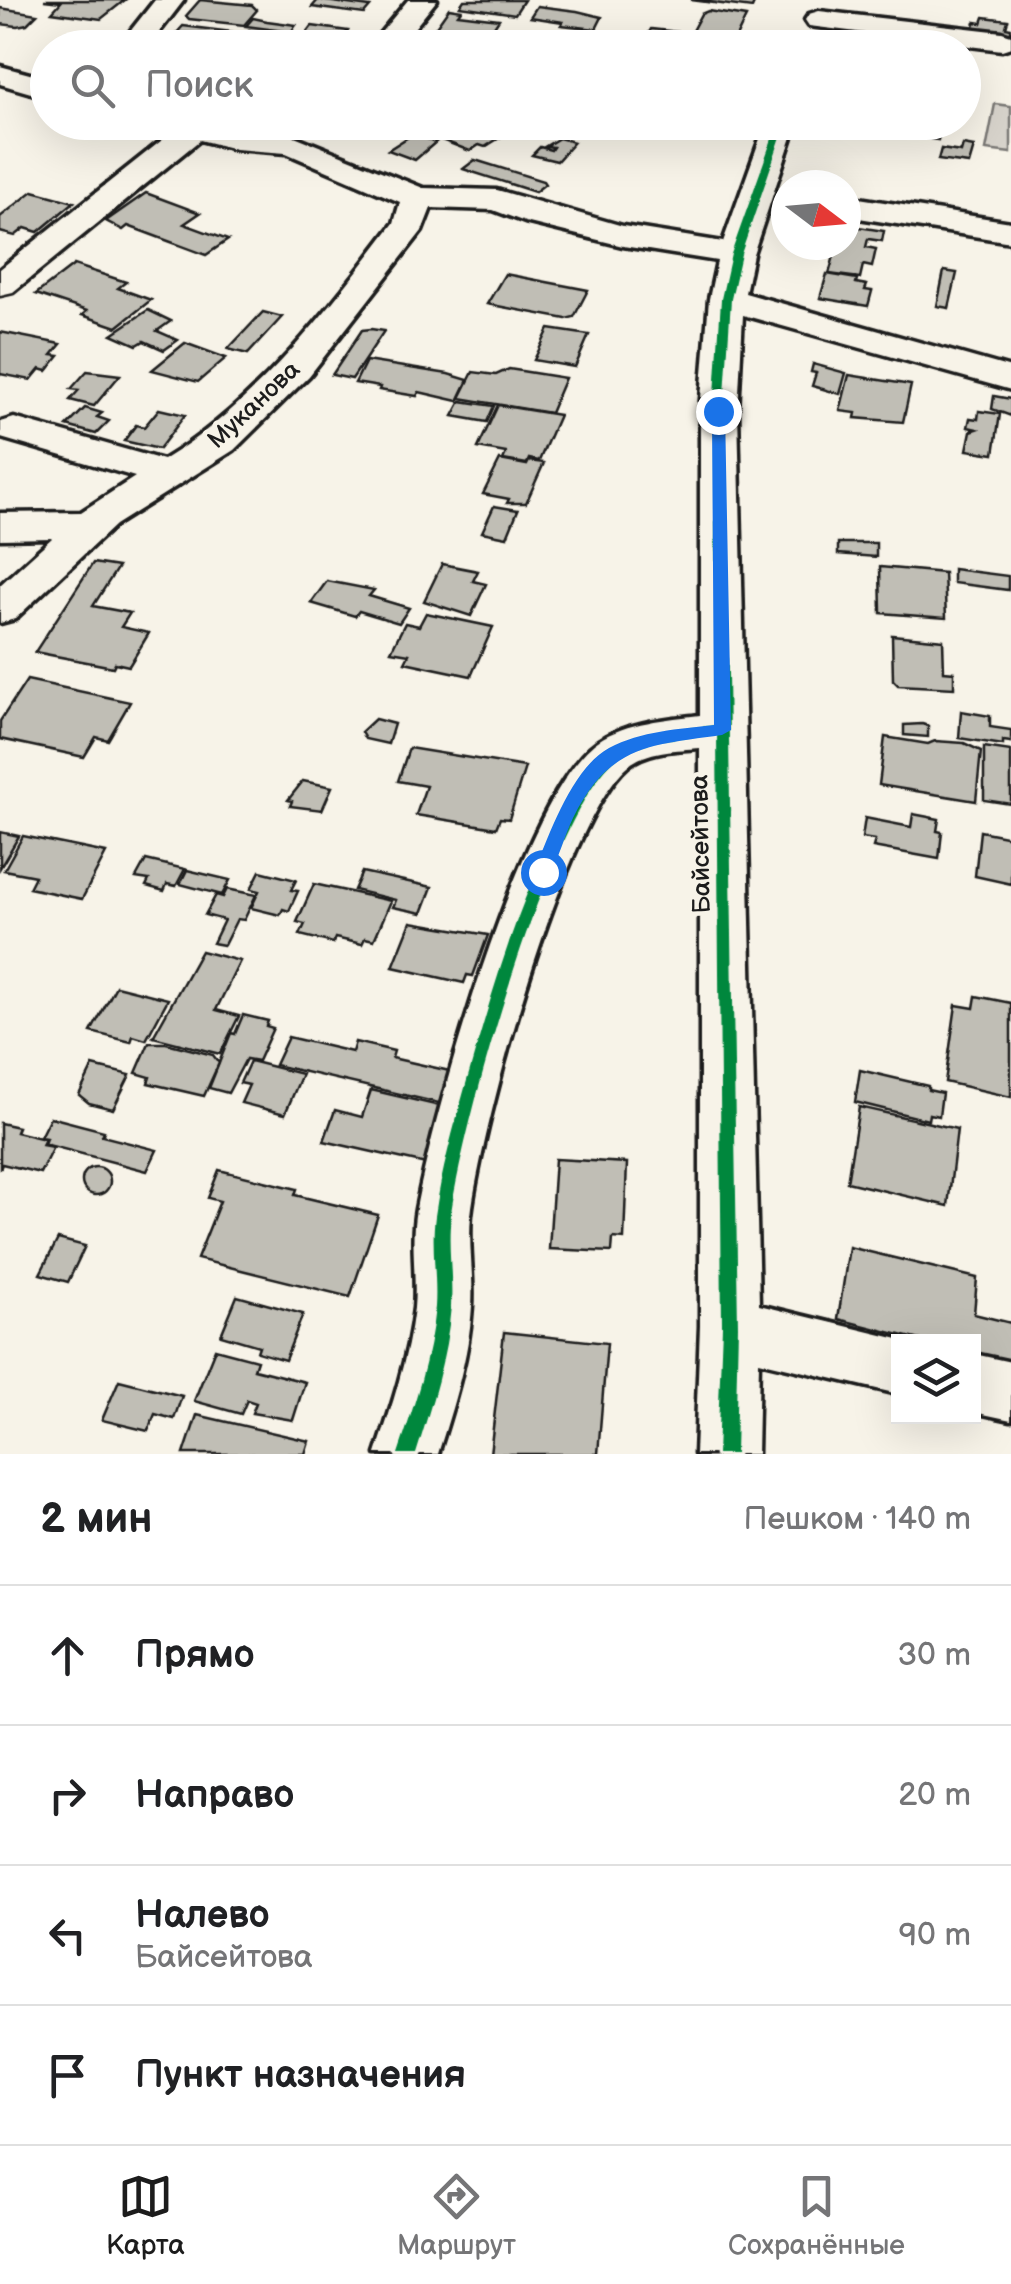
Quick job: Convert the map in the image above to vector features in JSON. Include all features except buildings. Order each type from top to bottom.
[{"type":"street","points":[[146,30],[170,0]]},
{"type":"street","points":[[397,30],[423,0]]},
{"type":"street","points":[[823,10],[938,30]]},
{"type":"street","points":[[981,37],[1002,41]]},
{"type":"street","points":[[0,76],[30,85]]},
{"type":"street","points":[[2,284],[164,140]]},
{"type":"street","points":[[315,140],[418,198],[497,200],[537,215],[624,236],[736,254]]},
{"type":"street","name":"Байсейтова","points":[[775,170],[779,140]]},
{"type":"street","name":"Байсейтова","points":[[726,1454],[730,1326],[718,411],[726,299],[736,254],[771,194]]},
{"type":"street","name":"Муканова","points":[[0,609],[91,525],[220,442],[296,368],[410,224],[418,198]]},
{"type":"street","points":[[861,208],[1011,232]]},
{"type":"street","points":[[726,299],[1011,379]]},
{"type":"street","points":[[14,430],[171,475]]},
{"type":"street","points":[[0,526],[91,525]]},
{"type":"street","points":[[407,1454],[438,1353],[445,1264],[443,1217],[475,1080],[510,966],[566,815],[595,768],[613,752],[648,740],[722,730]]},
{"type":"street","points":[[730,1326],[891,1363]]},
{"type":"street","points":[[981,1384],[1011,1391]]},
{"type":"shaded area","points":[[995,104],[1011,106],[1011,153],[986,150]]},
{"type":"cycle path","points":[[726,1454],[730,1326],[719,411],[726,299],[736,254],[776,140]]},
{"type":"cycle path","points":[[407,1454],[438,1344],[443,1306],[443,1215],[465,1114],[508,969],[561,832],[587,782],[612,754],[651,739],[722,729]]},
{"type":"route","points":[[543,872],[566,815],[595,768],[613,752],[648,740],[722,730],[718,411]]}]
